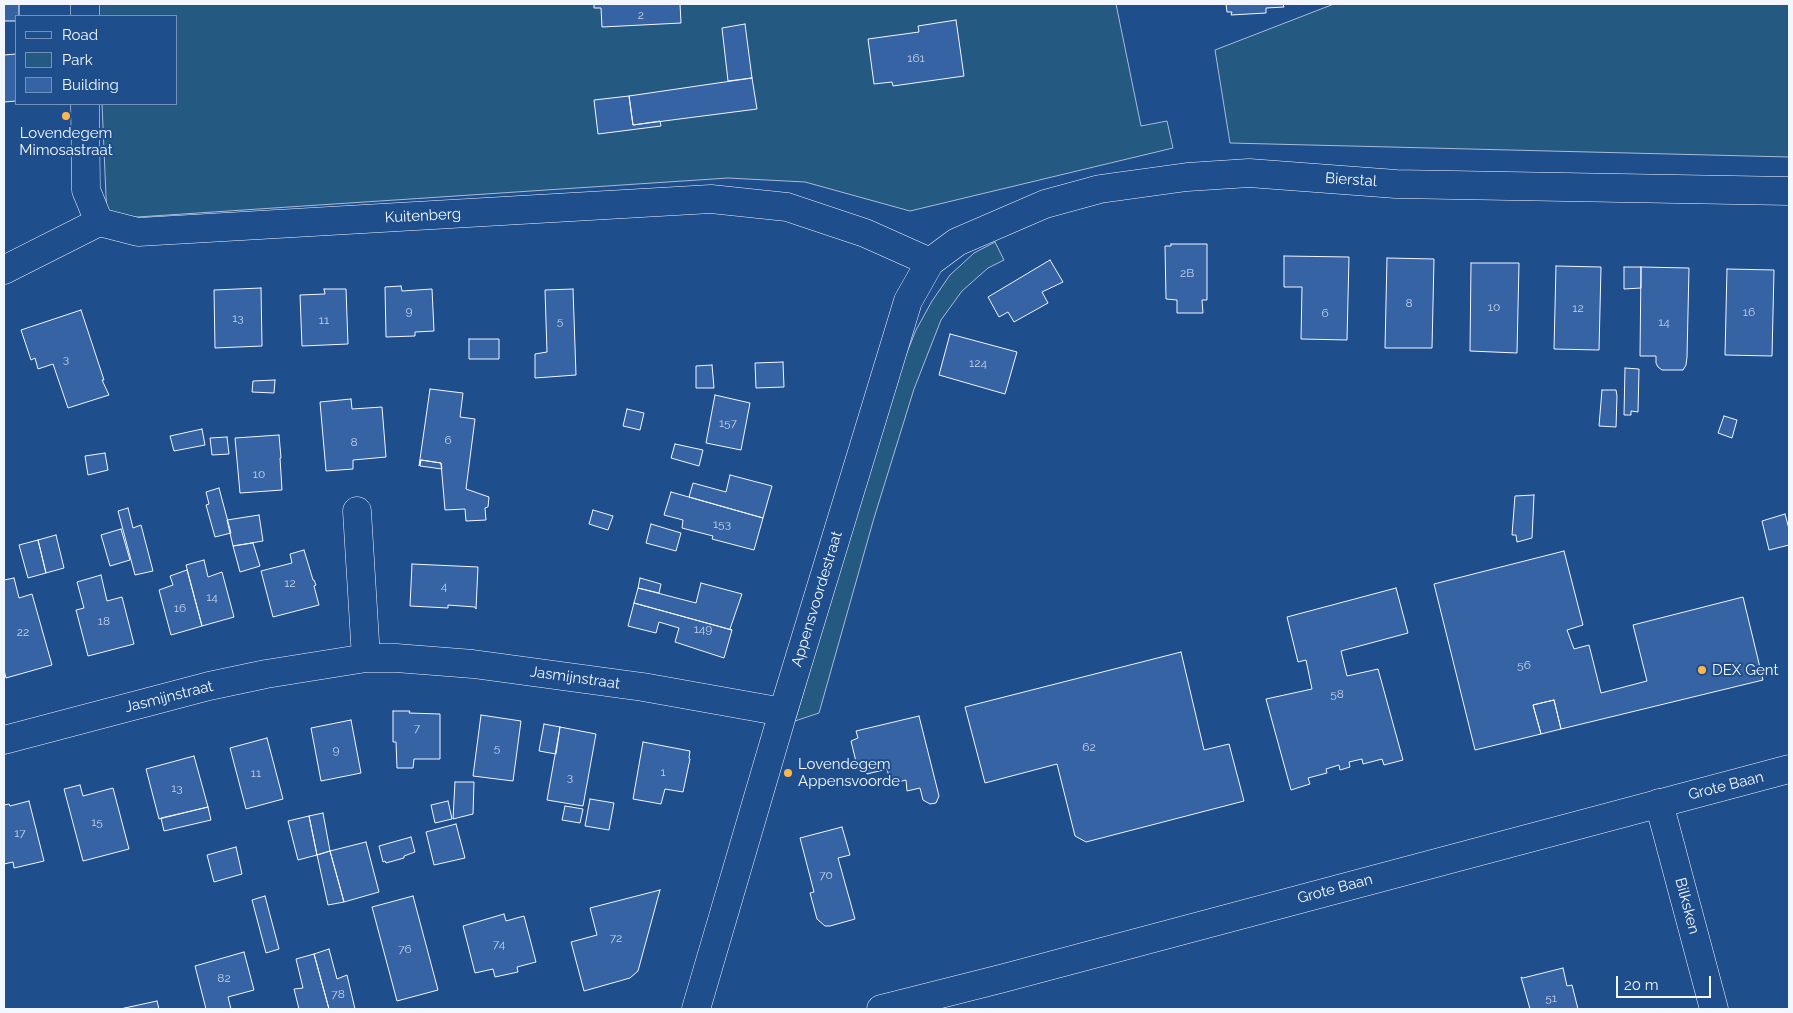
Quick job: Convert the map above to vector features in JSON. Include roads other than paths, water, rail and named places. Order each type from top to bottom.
[{"type":"street","points":[[4,270],[99,222],[86,190],[86,105]]},
{"type":"street","name":"Bierstal","points":[[930,262],[957,242],[1045,204],[1100,189],[1187,176],[1249,173],[1396,184],[1789,191]]},
{"type":"street","name":"Kuitenberg","points":[[99,222],[138,232],[711,200],[787,207],[865,234],[930,262]]},
{"type":"street","name":"Appensvoordestraat","points":[[696,1009],[782,712],[908,301],[930,262]]},
{"type":"street","points":[[357,511],[366,658]]},
{"type":"street","name":"Jasmijnstraat","points":[[4,740],[209,686],[266,674],[366,658],[396,658],[473,664],[643,688],[782,712]]},
{"type":"street","name":"Grote Baan","points":[[880,1009],[1004,978],[1789,770]]},
{"type":"street","name":"Bilksken","points":[[1660,803],[1714,1009]]},
{"type":"place","name":"Lovendegem Mimosastraat","points":[[66,116]]},
{"type":"place","name":"DEX Gent","points":[[1702,670]]},
{"type":"place","name":"Lovendegem Appensvoorde","points":[[788,773]]}]
